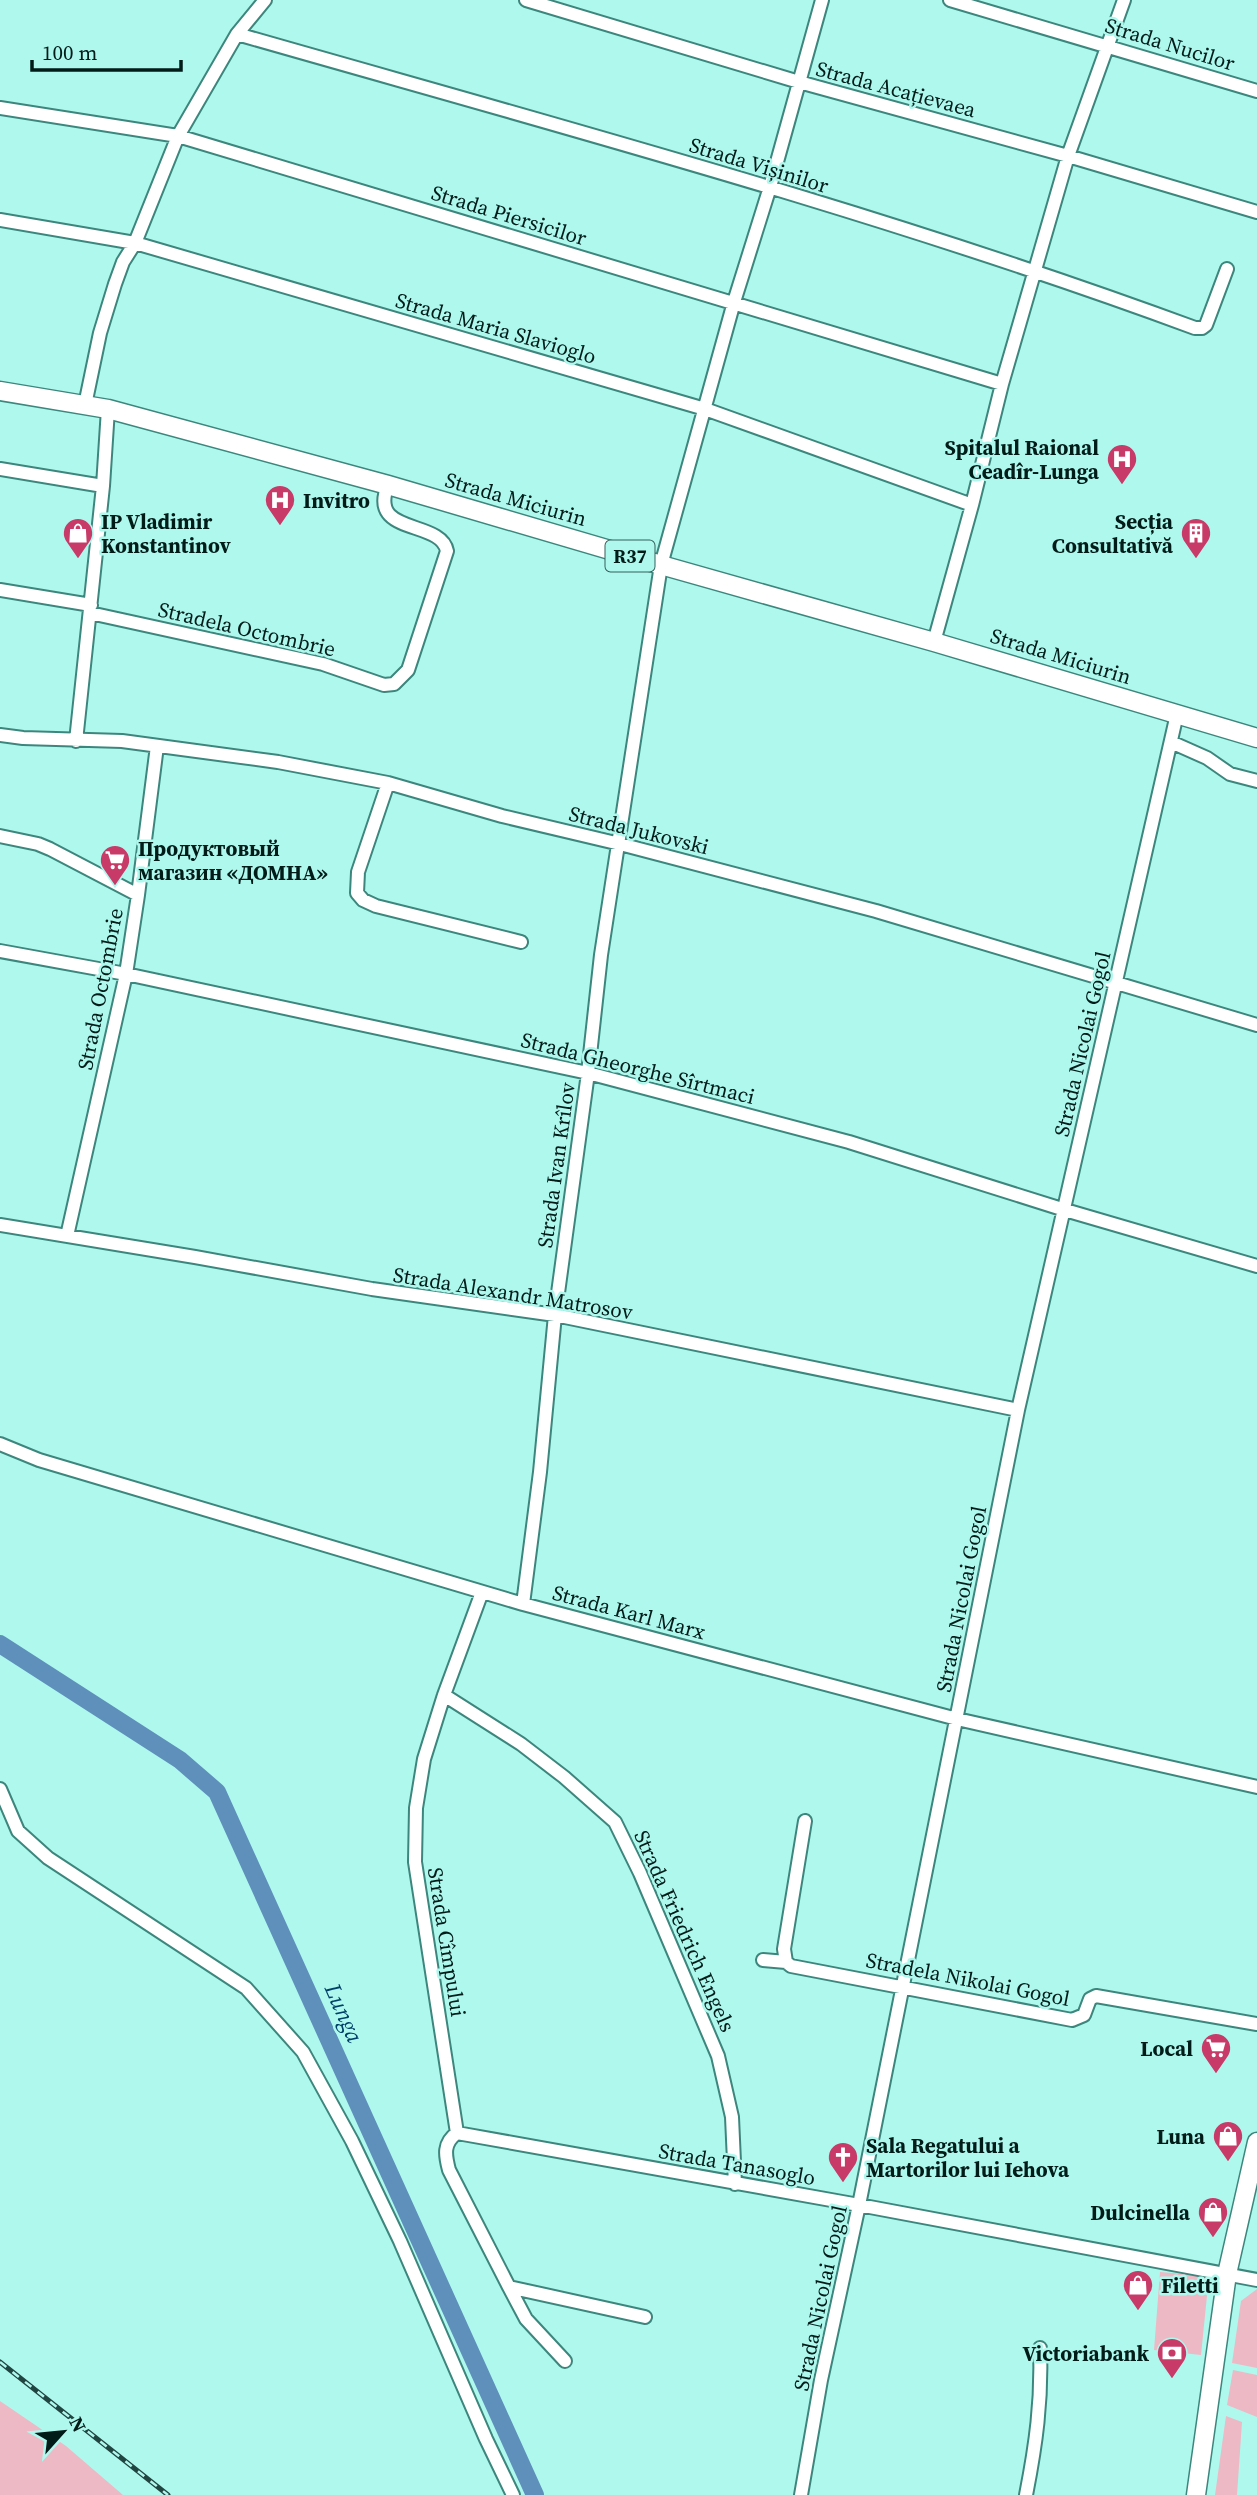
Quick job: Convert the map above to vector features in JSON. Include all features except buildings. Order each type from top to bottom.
[{"type":"main road","name":"Strada Miciurin","points":[[0,391],[107,409],[388,485],[1257,738]]},
{"type":"main road","points":[[1196,2495],[1227,2274],[1257,2142]]},
{"type":"street","points":[[85,404],[100,333],[115,284],[123,262],[135,243],[178,136],[237,34],[265,0]]},
{"type":"street","name":"Strada Acațievaea","points":[[526,0],[799,82],[1068,156],[1257,212]]},
{"type":"street","name":"Strada Ivan Krîlov","points":[[523,1604],[540,1472],[555,1315],[601,955],[661,565],[822,0]]},
{"type":"street","name":"Strada Nucilor","points":[[950,0],[1257,91]]},
{"type":"street","points":[[934,642],[1002,384],[1068,156],[1124,0]]},
{"type":"street","name":"Strada Vișinilor","points":[[237,34],[770,187],[1035,272],[1195,328],[1206,325],[1227,269]]},
{"type":"street","name":"Strada Piersicilor","points":[[0,107],[178,136],[1002,384]]},
{"type":"street","name":"Strada Maria Slavioglo","points":[[0,220],[135,243],[705,409],[972,505]]},
{"type":"street","points":[[76,741],[103,485],[107,409]]},
{"type":"street","points":[[0,469],[103,485]]},
{"type":"street","name":"Stradela Octombrie","points":[[0,590],[323,664],[384,685],[394,684],[408,670],[447,551],[446,544],[440,538],[403,524],[392,516],[384,506],[383,496],[388,485]]},
{"type":"street","name":"Strada Nicolai Gogol","points":[[802,2495],[821,2380],[859,2205],[1018,1410],[1177,714]]},
{"type":"street","name":"Strada Jukovski","points":[[0,735],[76,741],[122,741],[278,762],[388,783],[502,816],[876,911],[1257,1025]]},
{"type":"street","points":[[1171,743],[1207,758],[1230,774],[1257,781]]},
{"type":"street","name":"Strada Octombrie","points":[[67,1236],[126,974],[157,746]]},
{"type":"street","points":[[388,783],[358,873],[357,893],[363,900],[376,906],[522,942]]},
{"type":"street","points":[[0,836],[50,849],[138,895]]},
{"type":"street","name":"Strada Gheorghe Sîrtmaci","points":[[0,951],[126,974],[588,1073],[849,1142],[1065,1210],[1257,1266]]},
{"type":"street","name":"Strada Alexandr Matrosov","points":[[0,1225],[372,1289],[555,1315],[1018,1410]]},
{"type":"street","name":"Strada Karl Marx","points":[[0,1444],[38,1460],[523,1604],[957,1719],[1257,1787]]},
{"type":"street","name":"Strada Cîmpului","points":[[482,1592],[444,1695],[424,1759],[416,1808],[415,1862],[457,2133],[451,2138],[445,2151],[449,2170],[526,2319],[565,2361]]},
{"type":"street","name":"Strada Friedrich Engels","points":[[444,1695],[522,1744],[615,1822],[640,1873],[718,2056],[732,2117],[735,2184]]},
{"type":"street","points":[[0,1789],[18,1830],[48,1858],[246,1988],[303,2052],[352,2141],[400,2241],[513,2495]]},
{"type":"street","points":[[786,1962],[784,1949],[805,1821]]},
{"type":"street","name":"Stradela Nikolai Gogol","points":[[763,1960],[786,1962],[791,1966],[1072,2020],[1084,2015],[1090,1999],[1096,1996],[1257,2024]]},
{"type":"street","name":"Strada Tanasoglo","points":[[457,2133],[1257,2280]]},
{"type":"street","points":[[509,2287],[645,2317]]},
{"type":"street","points":[[1026,2495],[1038,2431],[1042,2390],[1041,2348]]},
{"type":"shaded area","points":[[1160,2272],[1209,2276],[1201,2355],[1154,2350]]},
{"type":"shaded area","points":[[1257,2289],[1257,2368],[1232,2363],[1241,2301]]},
{"type":"shaded area","points":[[1233,2370],[1257,2375],[1257,2417],[1227,2405]]},
{"type":"shaded area","points":[[0,2401],[66,2446],[123,2495],[0,2495]]},
{"type":"shaded area","points":[[1226,2416],[1242,2422],[1237,2495],[1215,2495]]},
{"type":"waterway","name":"Lunga","points":[[0,1644],[180,1760],[217,1792],[535,2495]]},
{"type":"railway","points":[[0,2362],[168,2495]]},
{"type":"place","name":"Spitalul Raional Ceadîr-Lunga","points":[[1122,486]]},
{"type":"place","name":"Invitro","points":[[280,527]]},
{"type":"place","name":"IP Vladimir Konstantinov","points":[[78,560]]},
{"type":"place","name":"Secția Consultativă","points":[[1196,560]]},
{"type":"place","name":"Продуктовый магазин «ДОМНА»","points":[[115,887]]},
{"type":"place","name":"Local","points":[[1216,2075]]},
{"type":"place","name":"Luna","points":[[1228,2163]]},
{"type":"place","name":"Sala Regatului a Martorilor lui Iehova","points":[[843,2184]]},
{"type":"place","name":"Dulcinella","points":[[1213,2239]]},
{"type":"place","name":"Filetti","points":[[1138,2312]]},
{"type":"place","name":"Victoriabank","points":[[1172,2380]]}]
